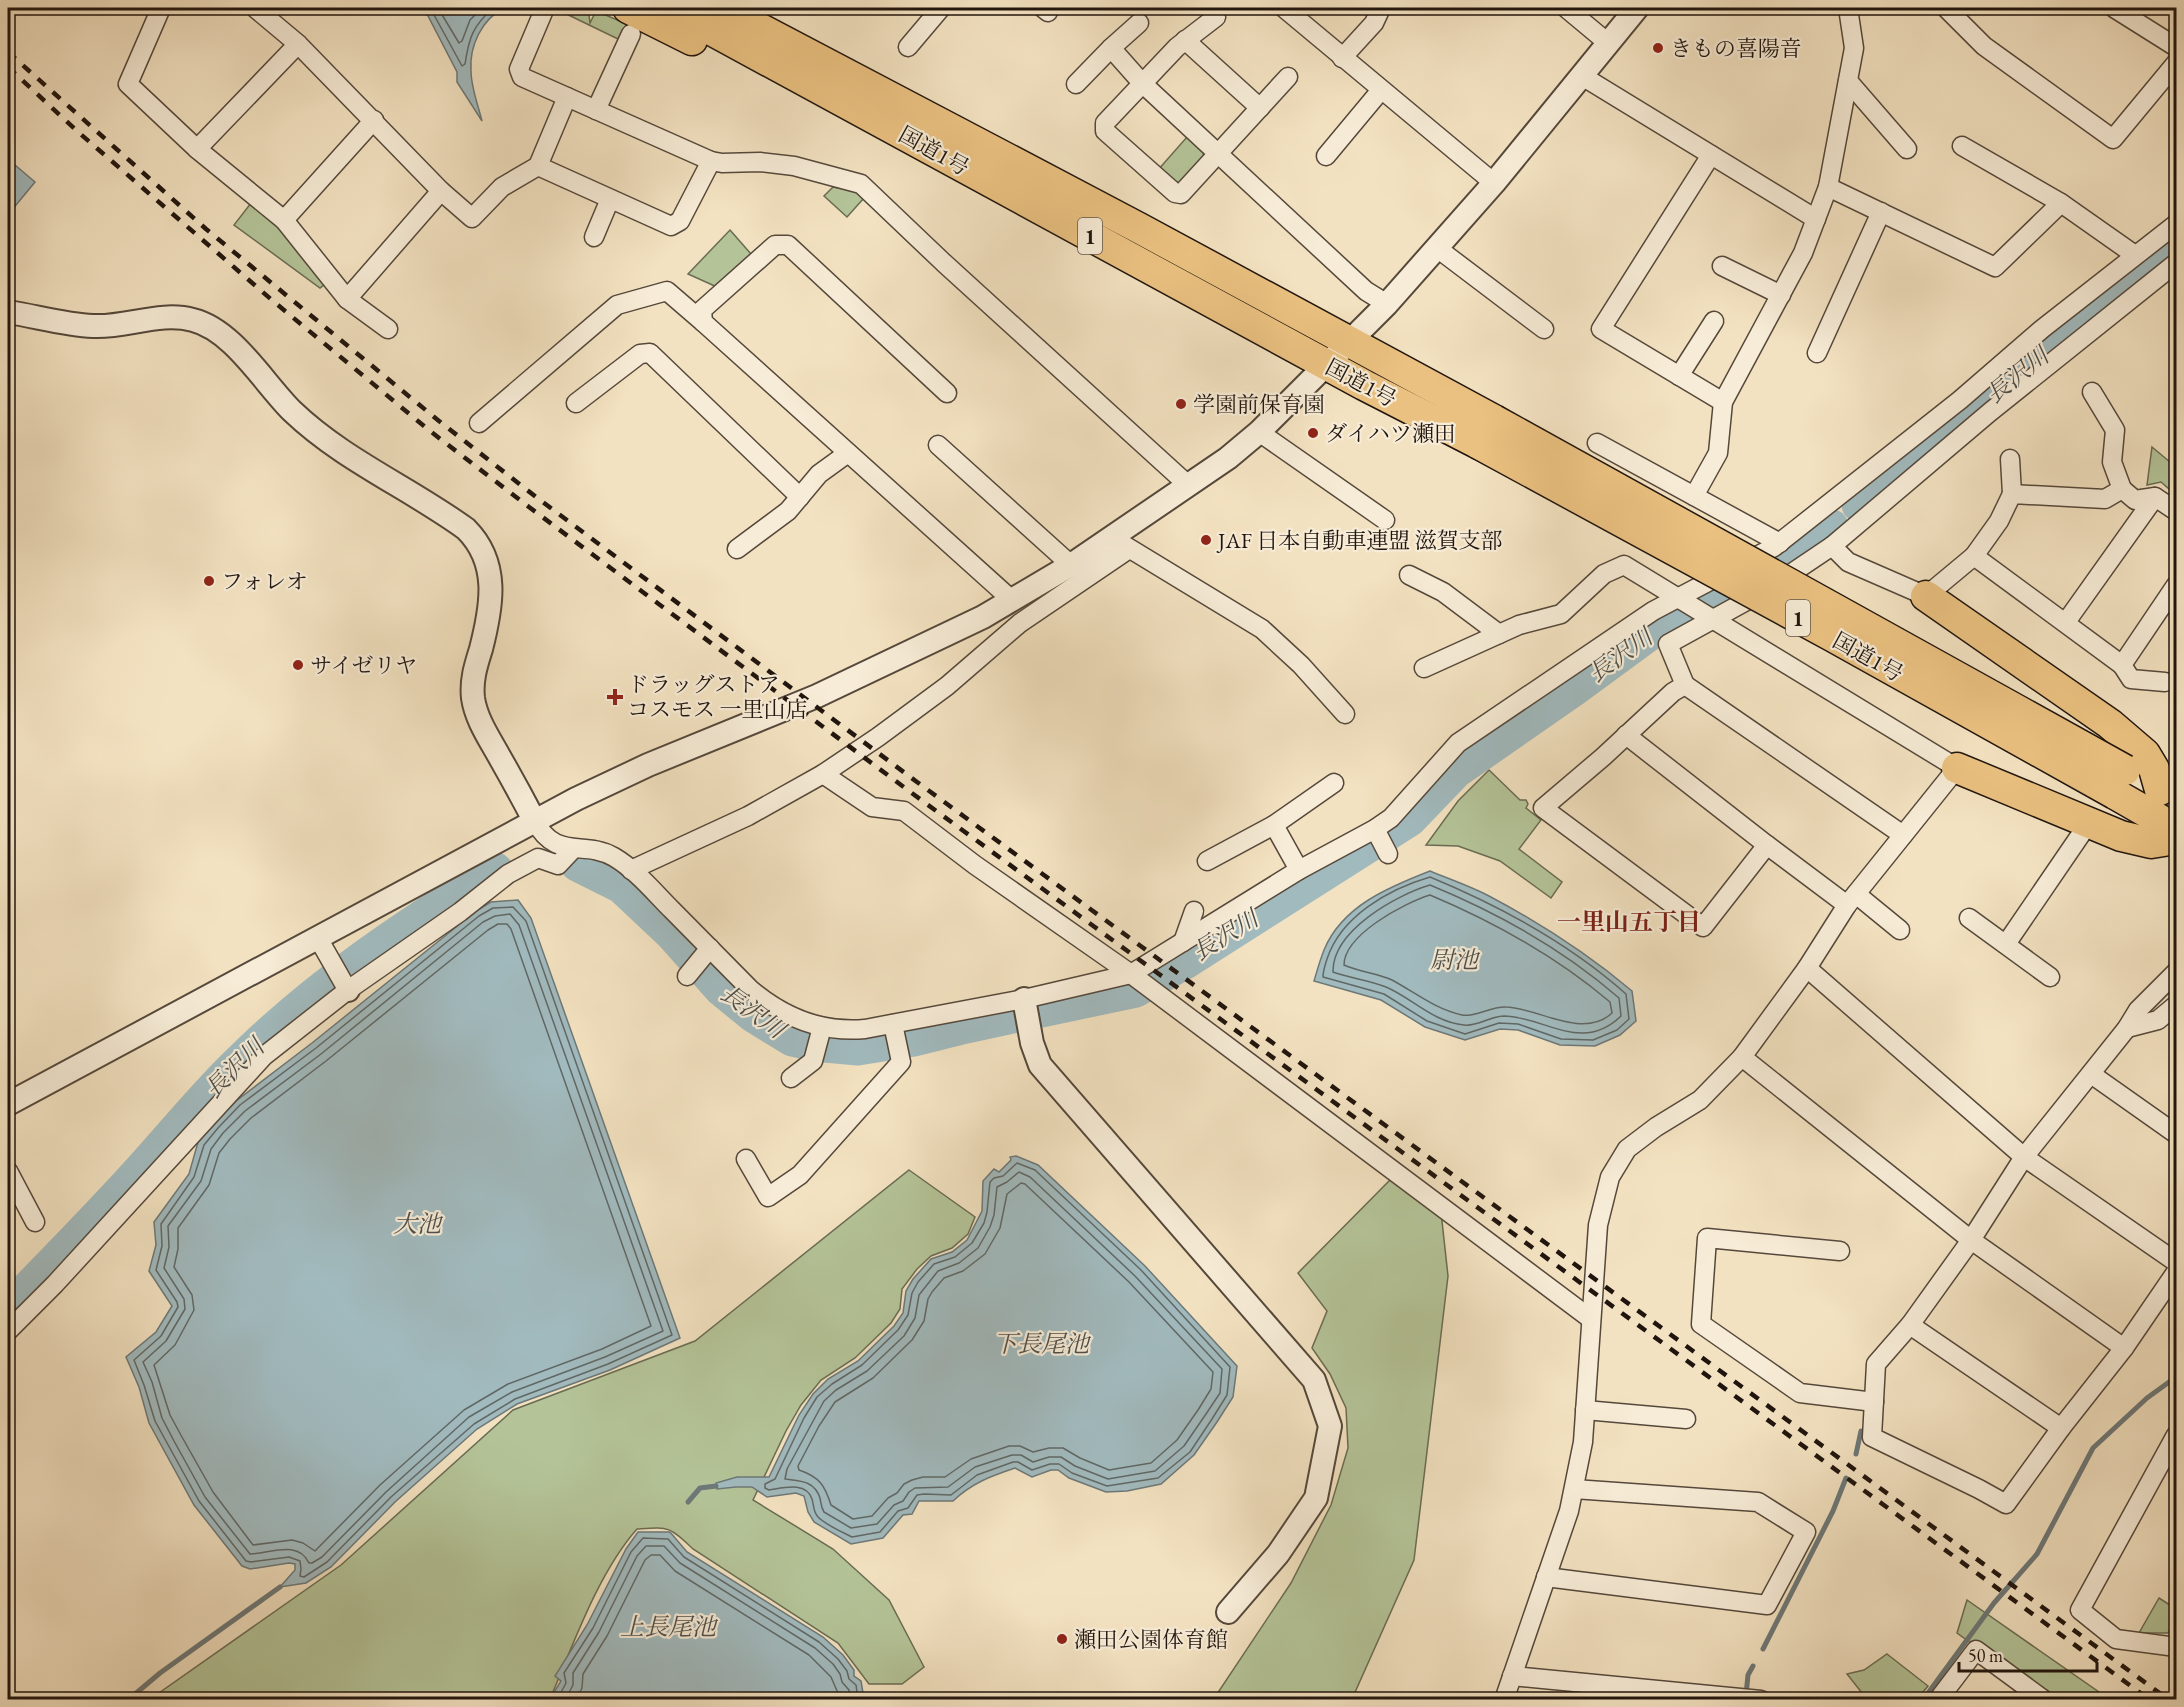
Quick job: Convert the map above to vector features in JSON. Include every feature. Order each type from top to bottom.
[{"type":"highway","name":"国道1号","points":[[671,8],[706,25],[806,66],[1350,341],[1486,432],[2120,782],[2176,829]]},
{"type":"highway","points":[[751,8],[806,66]]},
{"type":"highway","points":[[630,21],[706,25]]},
{"type":"highway","name":"国道1号","points":[[806,66],[1326,364],[1486,432]]},
{"type":"highway","points":[[1926,596],[2110,724],[2145,754],[2168,795]]},
{"type":"highway","points":[[1957,768],[2121,836],[2151,843],[2176,839]]},
{"type":"highway","name":"国道1号","points":[[2120,782],[2168,795]]},
{"type":"street","points":[[161,8],[128,84],[197,149],[284,220],[347,299],[388,329]]},
{"type":"street","points":[[255,8],[298,44],[441,191],[472,218],[502,187],[538,166],[567,97]]},
{"type":"street","points":[[908,47],[941,8]]},
{"type":"street","points":[[1284,8],[1494,183]]},
{"type":"street","points":[[1342,58],[1374,23],[1381,8]]},
{"type":"street","points":[[1566,8],[1608,43]]},
{"type":"street","points":[[631,870],[748,816],[823,774],[878,737],[947,686],[1188,485],[1228,458],[1259,432],[1387,304],[1437,248],[1494,183],[1637,8]]},
{"type":"street","points":[[1694,496],[1718,453],[1723,402],[1803,253],[1828,187],[1854,48],[1848,8]]},
{"type":"street","points":[[1946,8],[1984,46],[2113,139],[2176,63]]},
{"type":"street","points":[[2114,8],[2176,47]]},
{"type":"street","points":[[544,10],[519,69],[522,77],[711,161],[760,162],[794,166],[861,184],[944,263],[1188,485]]},
{"type":"street","points":[[1216,17],[1185,40],[1105,123],[1105,131],[1175,194],[1181,194],[1288,77]]},
{"type":"street","points":[[596,110],[630,21]]},
{"type":"street","points":[[1076,84],[1110,48],[1139,23]]},
{"type":"street","points":[[1185,40],[1260,108]]},
{"type":"street","points":[[197,149],[298,44]]},
{"type":"street","points":[[1110,48],[1142,83],[1366,291],[1387,304]]},
{"type":"street","points":[[1582,76],[1816,219]]},
{"type":"street","points":[[1848,81],[1907,149]]},
{"type":"street","points":[[1326,156],[1381,90]]},
{"type":"street","points":[[284,220],[374,120]]},
{"type":"street","points":[[1962,146],[2061,203],[2135,255]]},
{"type":"street","points":[[1711,155],[1601,329],[1723,402]]},
{"type":"street","points":[[538,166],[671,226],[680,221],[711,161]]},
{"type":"street","points":[[1828,187],[1995,267],[2061,203]]},
{"type":"street","points":[[347,299],[441,191]]},
{"type":"street","points":[[594,237],[610,199]]},
{"type":"street","points":[[1817,353],[1881,212]]},
{"type":"street","points":[[8,312],[92,326],[166,317],[205,324],[227,337],[273,391],[316,431],[466,529],[486,557],[492,591],[489,617],[474,671],[472,687],[474,700],[481,724],[534,820],[546,837],[554,843],[573,849],[602,852],[614,857],[631,870],[766,1003],[797,1019],[822,1028],[849,1030],[1024,999],[1131,974],[1299,870],[1375,829],[1391,818],[1458,743],[1653,611],[1780,543],[1960,400],[2042,329],[2176,224]]},
{"type":"street","points":[[703,322],[702,310],[775,245],[788,245],[947,393]]},
{"type":"street","points":[[1437,248],[1544,329]]},
{"type":"street","points":[[1903,835],[1685,685],[1668,645],[1768,589],[1832,546],[1990,412],[2176,263]]},
{"type":"street","points":[[1722,266],[1780,295]]},
{"type":"street","points":[[479,423],[617,305],[667,291],[1013,601]]},
{"type":"street","points":[[1679,376],[1714,321]]},
{"type":"street","points":[[576,403],[640,354],[650,353],[800,497]]},
{"type":"street","points":[[2092,392],[2115,430],[2112,462],[2122,489],[2134,500],[2155,497],[2176,511]]},
{"type":"street","points":[[1259,432],[1385,520]]},
{"type":"street","points":[[1597,443],[1780,543]]},
{"type":"street","points":[[938,445],[1071,565]]},
{"type":"street","points":[[737,549],[788,511],[819,474],[848,453]]},
{"type":"street","points":[[1832,546],[1848,562],[1926,596],[1974,556],[1999,521],[2012,494],[2010,459]]},
{"type":"street","points":[[2012,494],[2105,500],[2122,489]]},
{"type":"street","points":[[2066,622],[2155,497]]},
{"type":"street","points":[[1833,502],[1854,526]]},
{"type":"street","points":[[8,1104],[534,820],[648,765],[745,727],[953,633],[1013,601],[1071,565],[1121,543]]},
{"type":"street","points":[[1121,543],[1262,629],[1301,665],[1345,714]]},
{"type":"street","points":[[1974,556],[2122,665],[2132,679],[2165,682]]},
{"type":"street","points":[[1424,668],[1519,625],[1561,614],[1604,574],[1624,565],[1957,768],[1851,900],[1808,968],[1742,1057],[1701,1100],[1656,1127],[1627,1149],[1610,1177],[1598,1226],[1583,1442],[1574,1489],[1569,1511],[1504,1700]]},
{"type":"street","points":[[1409,575],[1443,592],[1499,634]]},
{"type":"street","points":[[2122,665],[2176,585]]},
{"type":"street","points":[[1685,685],[1673,692],[1543,808],[1703,927],[1767,845]]},
{"type":"street","points":[[1626,735],[1767,845],[1900,930]]},
{"type":"street","points":[[823,774],[872,807],[904,810],[975,865],[1131,974],[1592,1319]]},
{"type":"street","points":[[1207,861],[1274,825],[1334,783]]},
{"type":"street","points":[[2006,944],[2088,824]]},
{"type":"street","points":[[1274,825],[1299,870]]},
{"type":"street","points":[[1375,829],[1388,853]]},
{"type":"street","points":[[8,1330],[56,1284],[264,1056],[348,990],[460,912],[508,874],[538,858],[558,865],[573,849]]},
{"type":"street","points":[[1183,942],[1194,911]]},
{"type":"street","points":[[1969,918],[2050,976]]},
{"type":"street","points":[[317,937],[348,990]]},
{"type":"street","points":[[688,975],[710,949]]},
{"type":"street","points":[[1808,968],[2025,1157],[2176,1262]]},
{"type":"street","points":[[2176,972],[2138,1010],[2127,1028],[2025,1157],[1971,1240],[1910,1325],[1876,1364],[1872,1437],[2006,1504],[2061,1428],[2124,1348],[2176,1272]]},
{"type":"street","points":[[1024,999],[1032,1043],[1040,1065],[1314,1380],[1330,1426],[1316,1498],[1278,1554],[1228,1612]]},
{"type":"street","points":[[2127,1028],[2158,1020],[2176,1005]]},
{"type":"street","points":[[746,1159],[768,1197],[800,1175],[901,1060],[893,1024]]},
{"type":"street","points":[[791,1078],[814,1060],[822,1028]]},
{"type":"street","points":[[1742,1057],[1971,1240],[2124,1348]]},
{"type":"street","points":[[2091,1074],[2176,1134]]},
{"type":"street","points":[[8,1171],[35,1222]]},
{"type":"street","points":[[1840,1251],[1707,1238],[1701,1324],[1800,1393],[1874,1402]]},
{"type":"street","points":[[1910,1325],[2061,1428]]},
{"type":"street","points":[[1585,1410],[1686,1419]]},
{"type":"street","points":[[2176,1435],[2080,1610],[2116,1639],[2176,1647]]},
{"type":"street","points":[[1546,1577],[1767,1605],[1806,1532],[1758,1502],[1574,1489]]},
{"type":"street","points":[[1940,1699],[1976,1650],[2044,1700]]},
{"type":"street","points":[[1512,1676],[1760,1699]]},
{"type":"green space","points":[[554,8],[590,8],[592,9],[589,15],[590,23],[596,11],[627,24],[618,39]]},
{"type":"green space","points":[[1187,137],[1203,151],[1204,160],[1183,184],[1175,185],[1158,170]]},
{"type":"green space","points":[[833,187],[856,191],[864,198],[847,217],[824,196]]},
{"type":"green space","points":[[251,203],[280,225],[328,282],[320,288],[234,225]]},
{"type":"green space","points":[[730,230],[751,254],[717,287],[688,274]]},
{"type":"green space","points":[[2152,447],[2176,467],[2176,495],[2161,482],[2147,485]]},
{"type":"green space","points":[[1489,770],[1520,800],[1526,800],[1528,804],[1526,808],[1541,820],[1519,849],[1562,882],[1551,898],[1500,861],[1458,846],[1426,845],[1458,801]]},
{"type":"green space","points":[[909,1170],[975,1217],[968,1234],[952,1248],[931,1256],[917,1269],[902,1289],[900,1309],[891,1323],[855,1358],[821,1380],[801,1405],[786,1431],[753,1500],[833,1549],[889,1600],[924,1667],[902,1684],[869,1684],[838,1643],[693,1549],[673,1532],[656,1528],[637,1529],[610,1567],[577,1633],[550,1699],[149,1700],[341,1565],[513,1410],[695,1341]]},
{"type":"green space","points":[[1391,1179],[1441,1212],[1448,1276],[1414,1560],[1352,1699],[1213,1700],[1291,1583],[1331,1505],[1348,1448],[1346,1408],[1330,1374],[1312,1348],[1327,1311],[1298,1273]]},
{"type":"green space","points":[[2159,1598],[2176,1609],[2176,1616],[2168,1633],[2139,1633]]},
{"type":"green space","points":[[1967,1600],[2109,1699],[2048,1699],[1957,1633]]},
{"type":"green space","points":[[1887,1654],[1928,1686],[1917,1699],[1865,1699],[1847,1674],[1864,1670]]},
{"type":"water","points":[[416,8],[504,8],[483,26],[472,52],[471,77],[482,121],[457,82],[457,72],[428,16]]},
{"type":"water","points":[[8,159],[35,182],[12,210],[8,206]]},
{"type":"water","name":"尉池","points":[[1430,871],[1508,906],[1598,964],[1632,991],[1636,1021],[1620,1035],[1595,1046],[1560,1045],[1518,1030],[1500,1029],[1465,1040],[1425,1027],[1381,1000],[1314,981],[1324,950],[1342,921],[1383,891]]},
{"type":"water","name":"大池","points":[[518,900],[531,918],[680,1338],[610,1370],[517,1404],[477,1429],[395,1502],[331,1567],[306,1583],[280,1587],[295,1570],[295,1564],[250,1569],[242,1566],[194,1505],[149,1423],[139,1387],[126,1357],[156,1332],[172,1306],[149,1271],[156,1245],[154,1222],[189,1174],[198,1142],[236,1101],[476,911],[491,902]]},
{"type":"water","name":"下長尾池","points":[[1016,1156],[1038,1165],[1145,1266],[1237,1366],[1233,1397],[1194,1455],[1161,1484],[1127,1491],[1106,1492],[1069,1478],[1058,1470],[1051,1470],[1032,1477],[1015,1468],[982,1481],[967,1489],[953,1501],[919,1501],[912,1514],[903,1515],[883,1538],[851,1544],[814,1522],[808,1512],[804,1496],[796,1493],[767,1497],[752,1487],[717,1489],[716,1483],[737,1477],[769,1477],[799,1415],[813,1394],[828,1379],[858,1361],[894,1326],[903,1313],[906,1291],[913,1279],[931,1259],[952,1252],[967,1240],[982,1211],[983,1181],[994,1169],[999,1172],[1011,1160],[1010,1157]]},
{"type":"water","name":"上長尾池","points":[[638,1532],[670,1532],[687,1552],[823,1637],[843,1655],[854,1670],[854,1676],[861,1681],[864,1699],[550,1699],[561,1681],[555,1676],[587,1625],[626,1549]]},
{"type":"waterway","name":"長沢川","points":[[1858,505],[2176,246]]},
{"type":"waterway","name":"長沢川","points":[[577,865],[621,887],[671,934],[721,990],[753,1016],[792,1040],[814,1045],[858,1049],[914,1040],[1136,991],[1185,963],[1410,820],[1456,772],[1574,690],[1687,607],[1779,563],[1802,550],[1832,526]]},
{"type":"waterway","name":"長沢川","points":[[8,1308],[93,1220],[215,1085],[270,1032],[363,957],[496,869]]},
{"type":"waterway","points":[[1923,1700],[1994,1603],[2037,1554],[2093,1448],[2147,1398],[2176,1377]]},
{"type":"waterway","points":[[1856,1454],[1861,1431]]},
{"type":"waterway","points":[[1763,1649],[1833,1511],[1846,1478]]},
{"type":"waterway","points":[[688,1502],[700,1488],[716,1486]]},
{"type":"waterway","points":[[128,1700],[160,1673],[280,1587]]},
{"type":"waterway","points":[[1746,1695],[1748,1675],[1753,1666]]},
{"type":"railway","points":[[8,52],[206,229],[439,421],[536,497],[917,782],[2169,1700]]},
{"type":"railway","points":[[8,67],[77,131],[273,301],[430,431],[529,507],[909,791],[2150,1700]]},
{"type":"place","name":"きもの喜陽音","points":[[1658,48]]},
{"type":"place","name":"学園前保育園","points":[[1181,404]]},
{"type":"place","name":"ダイハツ瀬田","points":[[1313,433]]},
{"type":"place","name":"JAF 日本自動車連盟 滋賀支部","points":[[1206,540]]},
{"type":"place","name":"フォレオ","points":[[209,581]]},
{"type":"place","name":"サイゼリヤ","points":[[298,665]]},
{"type":"place","name":"ドラッグストア コスモス 一里山店","points":[[615,697]]},
{"type":"place","name":"瀬田公園体育館","points":[[1062,1639]]},
{"type":"district","name":"一里山五丁目","points":[[1629,921]]}]
